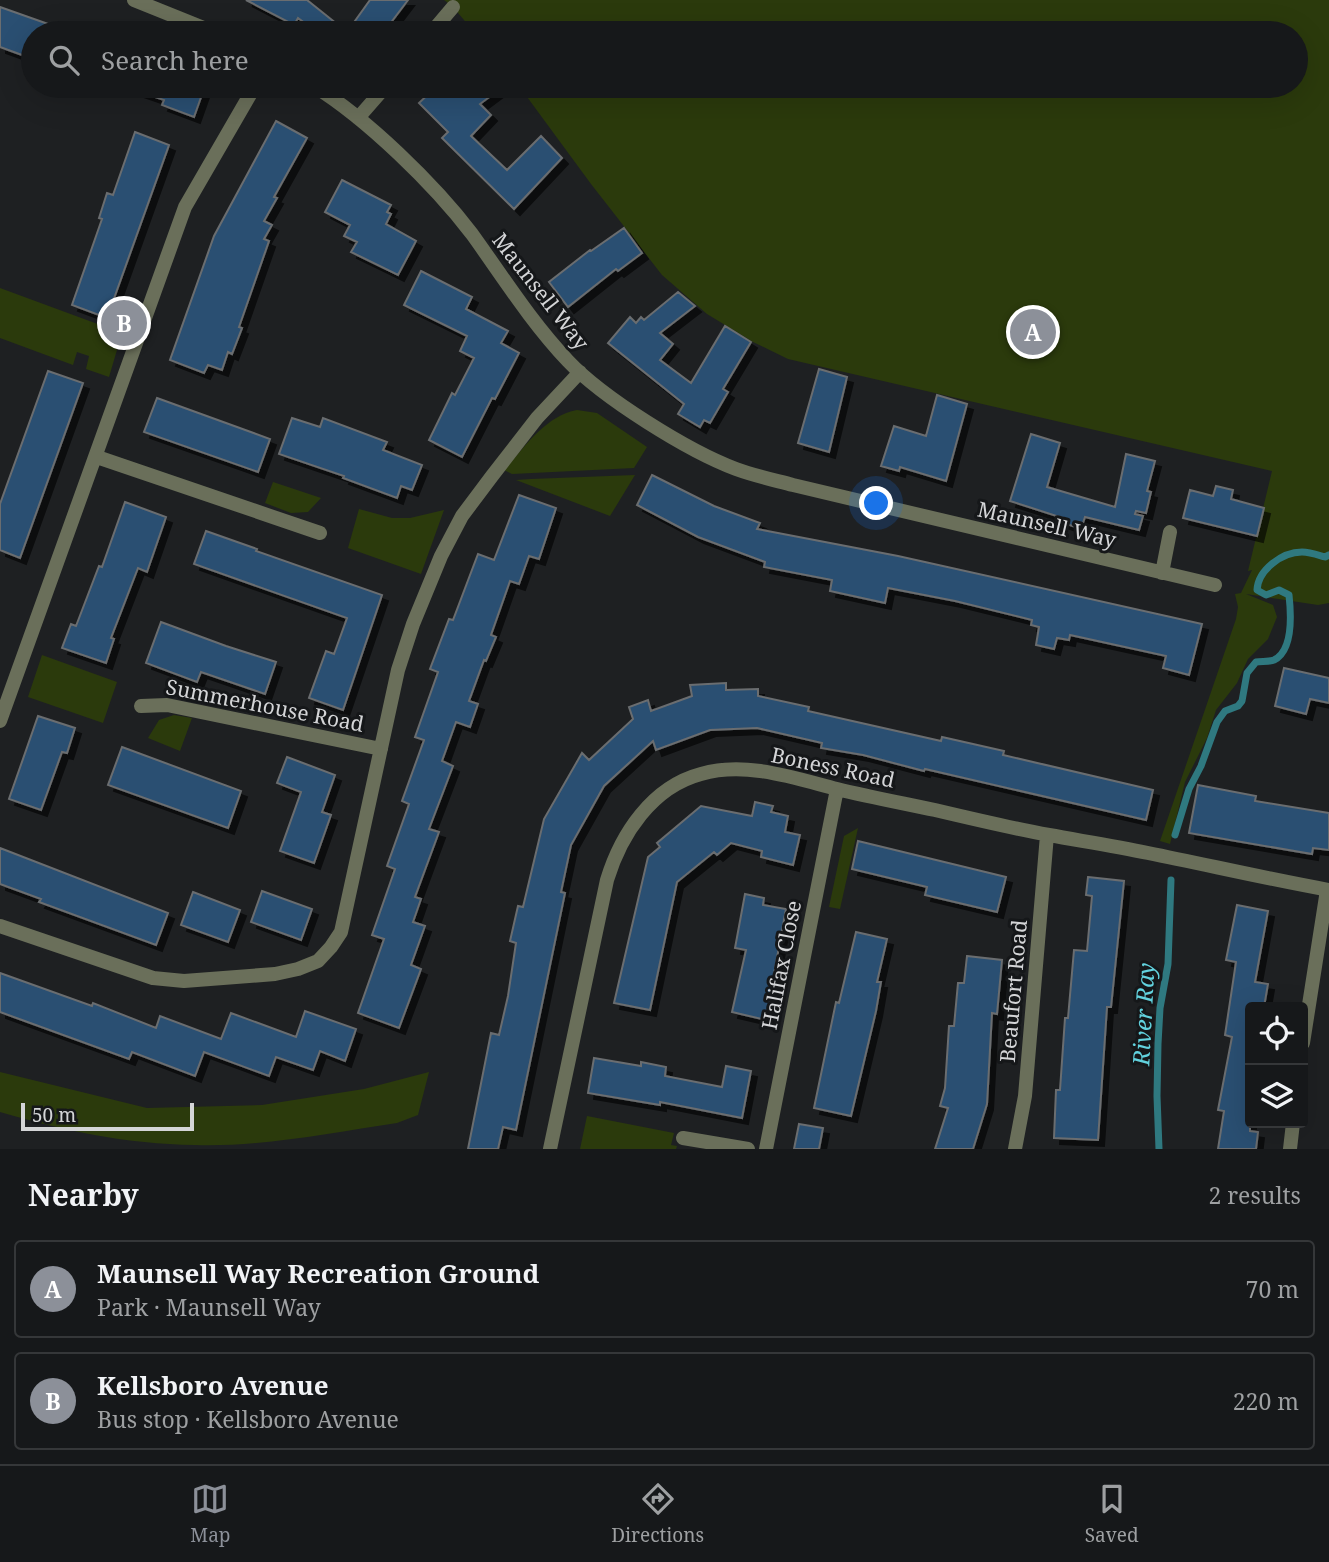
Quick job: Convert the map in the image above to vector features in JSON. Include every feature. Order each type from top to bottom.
[{"type":"street","points":[[134,0],[186,21]]},
{"type":"street","points":[[441,21],[453,7]]},
{"type":"street","points":[[0,721],[185,207],[248,98]]},
{"type":"street","name":"Maunsell Way","points":[[330,98],[358,118],[432,188],[470,232],[523,307],[580,372],[658,428],[736,469],[849,499],[1215,585]]},
{"type":"street","points":[[358,118],[376,98]]},
{"type":"street","name":"Summerhouse Road","points":[[0,926],[153,978],[184,981],[275,974],[318,961],[341,932],[398,670],[451,535],[474,498],[508,455],[580,372]]},
{"type":"street","points":[[97,457],[320,533]]},
{"type":"street","points":[[1163,573],[1170,532]]},
{"type":"street","name":"Summerhouse Road","points":[[141,706],[167,705],[382,749]]},
{"type":"street","name":"Boness Road","points":[[550,1149],[607,880],[618,849],[632,825],[652,803],[676,786],[700,774],[714,771],[764,772],[792,777],[1047,835],[1328,890]]},
{"type":"street","name":"Halifax Close","points":[[766,1149],[837,789]]},
{"type":"street","name":"Beaufort Road","points":[[1015,1149],[1025,1096],[1047,835]]},
{"type":"street","points":[[1308,1012],[1328,890]]},
{"type":"street","points":[[1290,1149],[1292,1128]]},
{"type":"street","points":[[683,1138],[748,1149]]},
{"type":"green space","points":[[444,0],[1329,0],[1329,603],[1318,605],[1246,594],[1273,605],[1277,617],[1268,639],[1248,659],[1237,683],[1216,710],[1207,738],[1185,782],[1170,844],[1160,841],[1236,619],[1238,607],[1235,594],[1241,593],[1252,570],[1248,571],[1272,471],[788,359],[753,342],[707,314],[662,275],[528,98],[1308,98],[1308,21],[465,21]]},
{"type":"green space","points":[[0,288],[122,333],[109,377],[86,369],[89,356],[77,352],[73,365],[0,338]]},
{"type":"green space","points":[[577,410],[597,413],[647,447],[634,468],[512,474],[504,470],[545,426],[566,413]]},
{"type":"green space","points":[[635,475],[610,516],[516,480],[531,479]]},
{"type":"green space","points":[[273,482],[321,498],[308,512],[291,513],[265,503]]},
{"type":"green space","points":[[359,509],[392,518],[410,518],[444,510],[421,574],[348,548]]},
{"type":"green space","points":[[42,655],[117,682],[103,723],[28,697]]},
{"type":"green space","points":[[174,715],[192,718],[180,751],[148,738],[159,720]]},
{"type":"green space","points":[[858,828],[840,909],[829,907],[844,836]]},
{"type":"green space","points":[[0,1072],[147,1108],[262,1105],[364,1089],[429,1072],[418,1115],[397,1123],[296,1138],[220,1145],[120,1139],[72,1131],[0,1112]]},
{"type":"green space","points":[[587,1116],[674,1133],[671,1145],[677,1146],[676,1149],[580,1149]]},
{"type":"building","points":[[246,0],[307,0],[333,21],[302,21],[298,18],[296,21],[286,21]]},
{"type":"building","points":[[370,0],[408,0],[392,21],[355,21]]},
{"type":"building","points":[[0,7],[40,21],[21,21],[21,55],[0,47]]},
{"type":"building","points":[[158,98],[201,98],[194,117],[162,105],[164,100]]},
{"type":"building","points":[[424,98],[488,98],[480,104],[491,115],[471,136],[507,170],[541,136],[562,158],[514,209],[442,138],[448,132],[419,103]]},
{"type":"building","points":[[276,121],[307,138],[274,197],[277,198],[264,221],[272,225],[264,239],[269,241],[232,354],[228,352],[222,370],[208,365],[204,373],[170,360],[214,236]]},
{"type":"building","points":[[135,132],[169,145],[107,318],[72,305],[102,219],[99,218],[107,193],[113,195]]},
{"type":"building","points":[[342,180],[391,205],[387,212],[391,214],[386,224],[416,241],[398,275],[351,252],[357,242],[344,236],[350,225],[325,212]]},
{"type":"building","points":[[624,228],[642,253],[618,271],[616,269],[568,307],[549,282]]},
{"type":"building","points":[[421,271],[472,297],[466,309],[508,331],[501,343],[519,353],[462,457],[429,440],[452,393],[455,395],[474,358],[460,351],[467,336],[404,305]]},
{"type":"building","points":[[678,292],[695,306],[660,333],[673,344],[660,360],[691,383],[725,326],[751,342],[723,389],[728,392],[710,423],[704,420],[700,427],[678,414],[684,404],[608,343],[630,317],[636,323],[641,317],[644,320]]},
{"type":"building","points":[[819,369],[847,377],[829,452],[798,443]]},
{"type":"building","points":[[48,371],[83,383],[20,558],[0,550],[0,504]]},
{"type":"building","points":[[937,395],[967,404],[946,481],[900,467],[899,471],[881,466],[894,426],[926,436]]},
{"type":"building","points":[[157,398],[270,439],[258,472],[144,432]]},
{"type":"building","points":[[292,418],[320,427],[323,418],[387,442],[383,450],[422,465],[412,490],[401,486],[397,498],[279,454]]},
{"type":"building","points":[[1031,434],[1060,443],[1047,487],[1115,507],[1126,454],[1155,461],[1147,491],[1151,492],[1146,513],[1136,511],[1135,514],[1143,516],[1139,530],[1085,517],[1081,529],[1061,522],[1063,518],[1010,501]]},
{"type":"building","points":[[652,475],[714,506],[760,523],[757,529],[898,556],[1202,624],[1189,675],[1163,668],[1166,656],[1070,635],[1069,640],[1057,638],[1054,649],[1036,645],[1039,627],[1031,625],[1032,620],[888,588],[885,603],[830,591],[832,580],[764,567],[765,562],[698,537],[637,505]]},
{"type":"building","points":[[1216,486],[1233,490],[1231,499],[1264,508],[1257,536],[1183,518],[1190,490],[1213,496]]},
{"type":"building","points":[[519,495],[556,508],[539,559],[529,556],[519,584],[510,581],[491,635],[496,637],[486,661],[484,660],[469,701],[478,704],[470,727],[456,722],[442,761],[453,766],[429,829],[439,832],[415,897],[421,899],[413,922],[425,926],[411,965],[421,969],[399,1028],[358,1013],[384,939],[372,935],[395,869],[387,866],[409,804],[402,801],[424,740],[415,737],[438,672],[430,669],[449,619],[453,620],[478,554],[494,560]]},
{"type":"building","points":[[125,502],[166,517],[147,572],[138,568],[111,638],[114,639],[106,663],[62,648],[71,624],[76,626],[99,566],[102,567]]},
{"type":"building","points":[[206,531],[382,595],[343,710],[309,698],[326,651],[334,654],[347,618],[194,564]]},
{"type":"building","points":[[161,622],[276,662],[265,694],[201,672],[197,682],[146,663]]},
{"type":"building","points":[[1284,668],[1329,678],[1329,703],[1310,699],[1306,714],[1275,706]]},
{"type":"building","points":[[726,683],[726,690],[758,689],[758,696],[809,707],[808,711],[941,741],[942,737],[1004,751],[1003,755],[1153,790],[1146,820],[863,755],[821,748],[822,743],[757,728],[710,730],[656,750],[653,741],[604,786],[571,845],[561,892],[565,893],[516,1130],[503,1127],[498,1149],[468,1149],[491,1033],[499,1035],[508,996],[516,943],[510,941],[518,906],[523,907],[544,819],[582,753],[589,760],[633,719],[629,707],[648,700],[651,711],[692,696],[690,685]]},
{"type":"building","points":[[38,716],[75,728],[67,753],[62,752],[41,810],[9,799]]},
{"type":"building","points":[[122,747],[241,791],[228,828],[108,785]]},
{"type":"building","points":[[287,757],[335,775],[322,812],[331,815],[314,863],[280,851],[301,792],[277,783]]},
{"type":"building","points":[[1198,785],[1256,796],[1255,801],[1329,813],[1329,850],[1313,848],[1312,854],[1189,833]]},
{"type":"building","points":[[755,802],[773,806],[771,812],[788,816],[785,832],[800,835],[793,865],[761,857],[762,851],[731,843],[717,855],[714,852],[677,882],[650,1010],[614,1003],[648,857],[660,847],[657,843],[701,806],[752,816]]},
{"type":"building","points":[[858,841],[1006,877],[997,912],[925,895],[927,887],[852,869]]},
{"type":"building","points":[[0,848],[168,913],[156,945],[39,902],[41,899],[0,884]]},
{"type":"building","points":[[1088,877],[1124,881],[1111,1007],[1107,1007],[1098,1140],[1054,1138],[1056,1090],[1060,1090],[1065,1018],[1068,1018],[1074,950],[1087,951],[1092,896],[1086,895]]},
{"type":"building","points":[[262,891],[312,909],[301,940],[251,922]]},
{"type":"building","points":[[193,892],[240,910],[228,942],[181,925]]},
{"type":"building","points":[[745,894],[764,898],[763,905],[786,909],[766,1020],[732,1012],[746,950],[735,948]]},
{"type":"building","points":[[1237,905],[1268,911],[1255,982],[1268,984],[1265,1002],[1245,1002],[1245,1128],[1258,1132],[1256,1149],[1218,1149],[1224,1111],[1218,1110],[1232,1037],[1225,1035],[1236,962],[1226,960]]},
{"type":"building","points":[[856,932],[887,939],[877,982],[881,982],[876,1011],[851,1116],[814,1108],[836,1002],[839,1003]]},
{"type":"building","points":[[967,956],[1002,960],[997,1014],[992,1013],[987,1104],[973,1149],[935,1149],[948,1108],[940,1106],[945,1088],[949,1026],[954,1026],[958,983],[964,983]]},
{"type":"building","points":[[0,973],[92,1006],[93,1003],[156,1028],[160,1016],[221,1039],[231,1013],[296,1037],[305,1011],[356,1029],[345,1061],[320,1051],[313,1070],[276,1057],[269,1076],[204,1052],[195,1076],[132,1052],[129,1059],[0,1012]]},
{"type":"building","points":[[594,1058],[641,1066],[641,1062],[666,1067],[665,1076],[722,1087],[726,1066],[751,1071],[742,1118],[660,1102],[660,1105],[588,1093]]},
{"type":"building","points":[[799,1124],[823,1128],[819,1149],[794,1149]]},
{"type":"waterway","name":"River Ray","points":[[1175,835],[1189,789],[1201,766],[1217,722],[1225,711],[1238,706],[1242,701],[1247,673],[1256,662],[1274,660],[1285,648],[1288,640],[1289,595],[1279,590],[1266,595],[1257,590],[1258,583],[1266,569],[1287,555],[1302,552],[1325,557],[1329,555]]},
{"type":"waterway","name":"River Ray","points":[[1159,1149],[1158,1044],[1160,1008],[1168,964],[1171,880]]},
{"type":"place","name":"Kellsboro Avenue","points":[[124,323]]},
{"type":"place","name":"Maunsell Way Recreation Ground","points":[[1033,332]]}]
